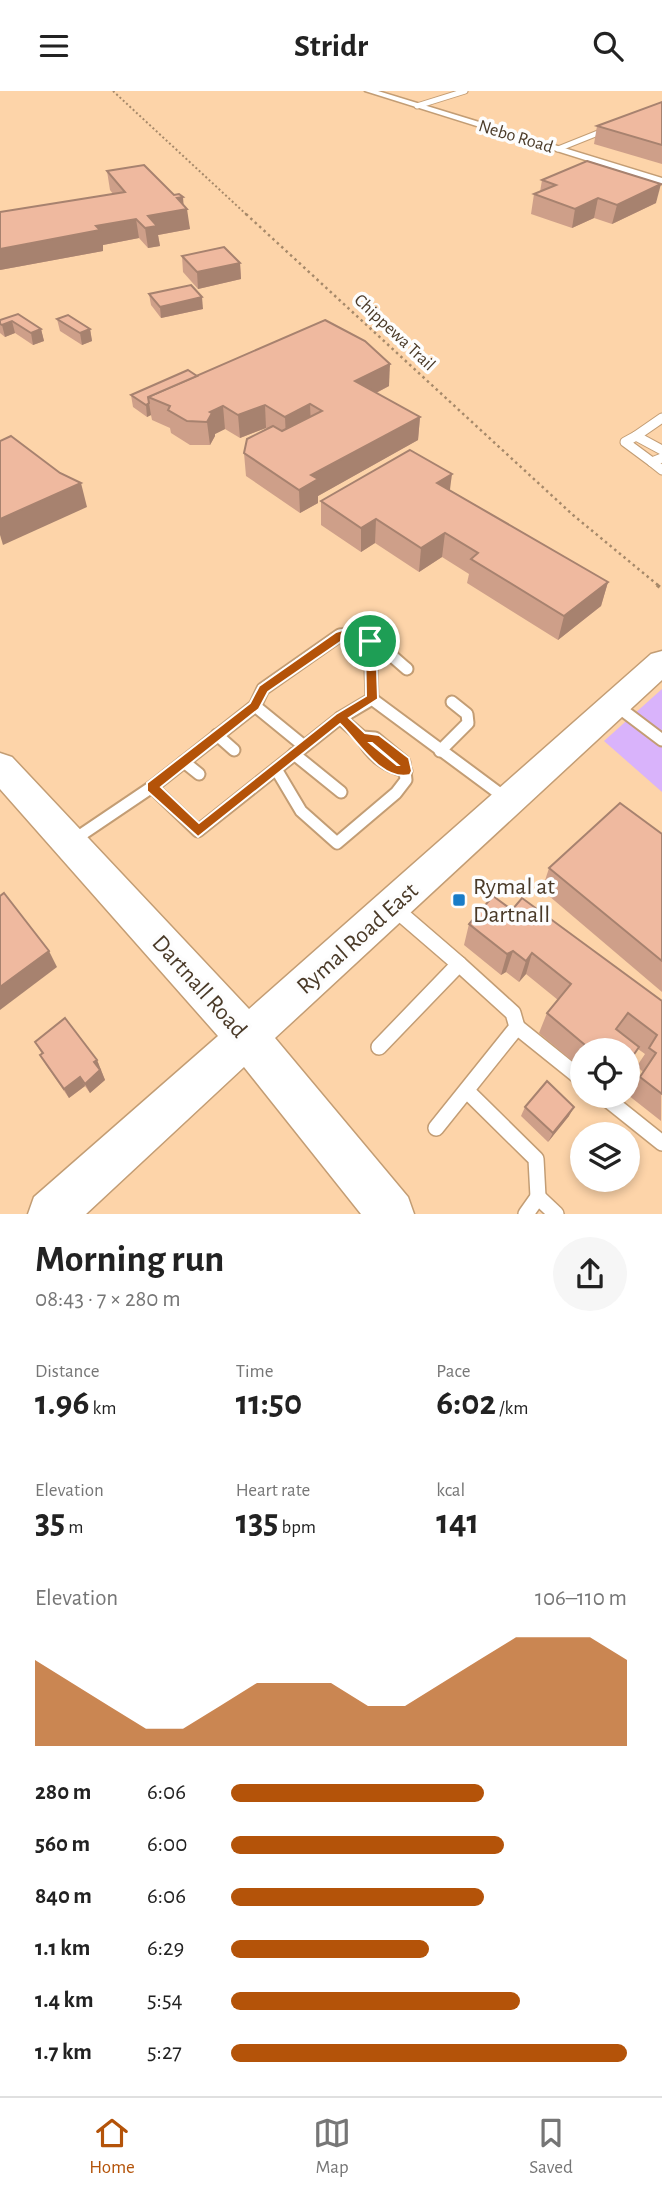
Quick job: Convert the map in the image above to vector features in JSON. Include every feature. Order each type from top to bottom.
[{"type":"main road","name":"Rymal Road East","points":[[51,1214],[662,661]]},
{"type":"main road","name":"Dartnall Road","points":[[0,766],[247,1037],[391,1214]]},
{"type":"street","name":"Nebo Road","points":[[369,91],[662,181]]},
{"type":"lane","points":[[417,106],[465,91]]},
{"type":"lane","points":[[558,149],[611,128]]},
{"type":"lane","points":[[662,418],[625,442],[662,470]]},
{"type":"lane","points":[[636,436],[662,450]]},
{"type":"lane","points":[[652,462],[662,458]]},
{"type":"lane","points":[[69,843],[152,787],[255,706],[263,689],[340,635],[349,632],[362,634],[407,669]]},
{"type":"lane","points":[[370,641],[372,699]]},
{"type":"lane","points":[[152,787],[198,831],[229,799],[299,750],[340,717],[372,699]]},
{"type":"lane","points":[[372,699],[509,800]]},
{"type":"lane","points":[[440,751],[468,723],[467,714],[452,702]]},
{"type":"lane","points":[[614,704],[662,740]]},
{"type":"lane","points":[[255,706],[341,792]]},
{"type":"lane","points":[[267,771],[299,811],[337,843],[396,793],[406,779],[406,771],[394,770],[364,745],[362,737],[340,717]]},
{"type":"lane","points":[[217,735],[234,750]]},
{"type":"lane","points":[[184,762],[199,775]]},
{"type":"lane","points":[[392,907],[513,1013],[517,1027],[570,1070]]},
{"type":"lane","points":[[379,1047],[458,964]]},
{"type":"lane","points":[[436,1128],[517,1027]]},
{"type":"lane","points":[[467,1091],[536,1159],[538,1197],[526,1214]]},
{"type":"lane","points":[[619,1108],[662,1143]]},
{"type":"lane","points":[[538,1197],[556,1214]]},
{"type":"path","name":"Chippewa Trail","points":[[113,91],[573,515],[662,592]]},
{"type":"shaded area","points":[[662,689],[662,792],[604,741]]},
{"type":"building","points":[[662,102],[662,145],[597,126]]},
{"type":"building","points":[[587,161],[661,184],[617,205],[598,198],[575,209],[534,194],[556,185],[542,180]]},
{"type":"building","points":[[144,165],[174,195],[183,197],[177,198],[187,209],[148,216],[157,226],[145,228],[136,219],[96,226],[100,230],[0,249],[0,212],[125,192],[107,171]]},
{"type":"building","points":[[224,247],[240,263],[197,272],[182,256]]},
{"type":"building","points":[[191,285],[202,297],[160,307],[149,294]]},
{"type":"building","points":[[18,314],[41,329],[31,333],[12,321],[0,324],[0,320]]},
{"type":"building","points":[[68,315],[90,329],[80,333],[57,319]]},
{"type":"building","points":[[325,320],[365,341],[390,364],[355,381],[420,417],[311,475],[318,479],[299,490],[244,453],[247,439],[273,426],[282,431],[322,411],[310,404],[285,417],[265,405],[238,415],[223,406],[210,412],[212,413],[207,422],[187,421],[168,410],[170,406],[148,397]]},
{"type":"building","points":[[188,370],[197,376],[148,397],[149,403],[146,405],[131,395]]},
{"type":"building","points":[[11,436],[60,473],[81,483],[0,519],[0,441]]},
{"type":"building","points":[[410,450],[452,474],[437,483],[608,582],[564,616],[471,559],[478,553],[445,533],[421,548],[376,519],[361,528],[321,501]]},
{"type":"building","points":[[620,803],[662,834],[662,961],[549,868]]},
{"type":"building","points":[[4,893],[49,951],[0,987],[0,896]]},
{"type":"building","points":[[493,896],[512,910],[522,898],[662,1001],[662,1094],[640,1077],[656,1053],[649,1048],[657,1035],[628,1013],[616,1029],[628,1038],[577,1038],[547,1013],[571,984],[532,953],[526,961],[513,951],[507,954],[469,924]]},
{"type":"building","points":[[65,1018],[97,1060],[94,1062],[100,1070],[85,1084],[80,1077],[64,1089],[40,1055],[43,1053],[35,1042]]},
{"type":"building","points":[[547,1081],[570,1103],[570,1108],[573,1108],[553,1133],[525,1107]]},
{"type":"place","name":"Rymal at Dartnall","points":[[459,900]]},
{"type":"route","points":[[370,641],[362,634],[349,632],[340,635],[263,689],[255,706],[152,787],[198,831],[340,717],[362,737],[375,739],[404,762],[406,771],[394,770],[364,745],[362,737],[340,717],[372,699],[370,641]]}]
